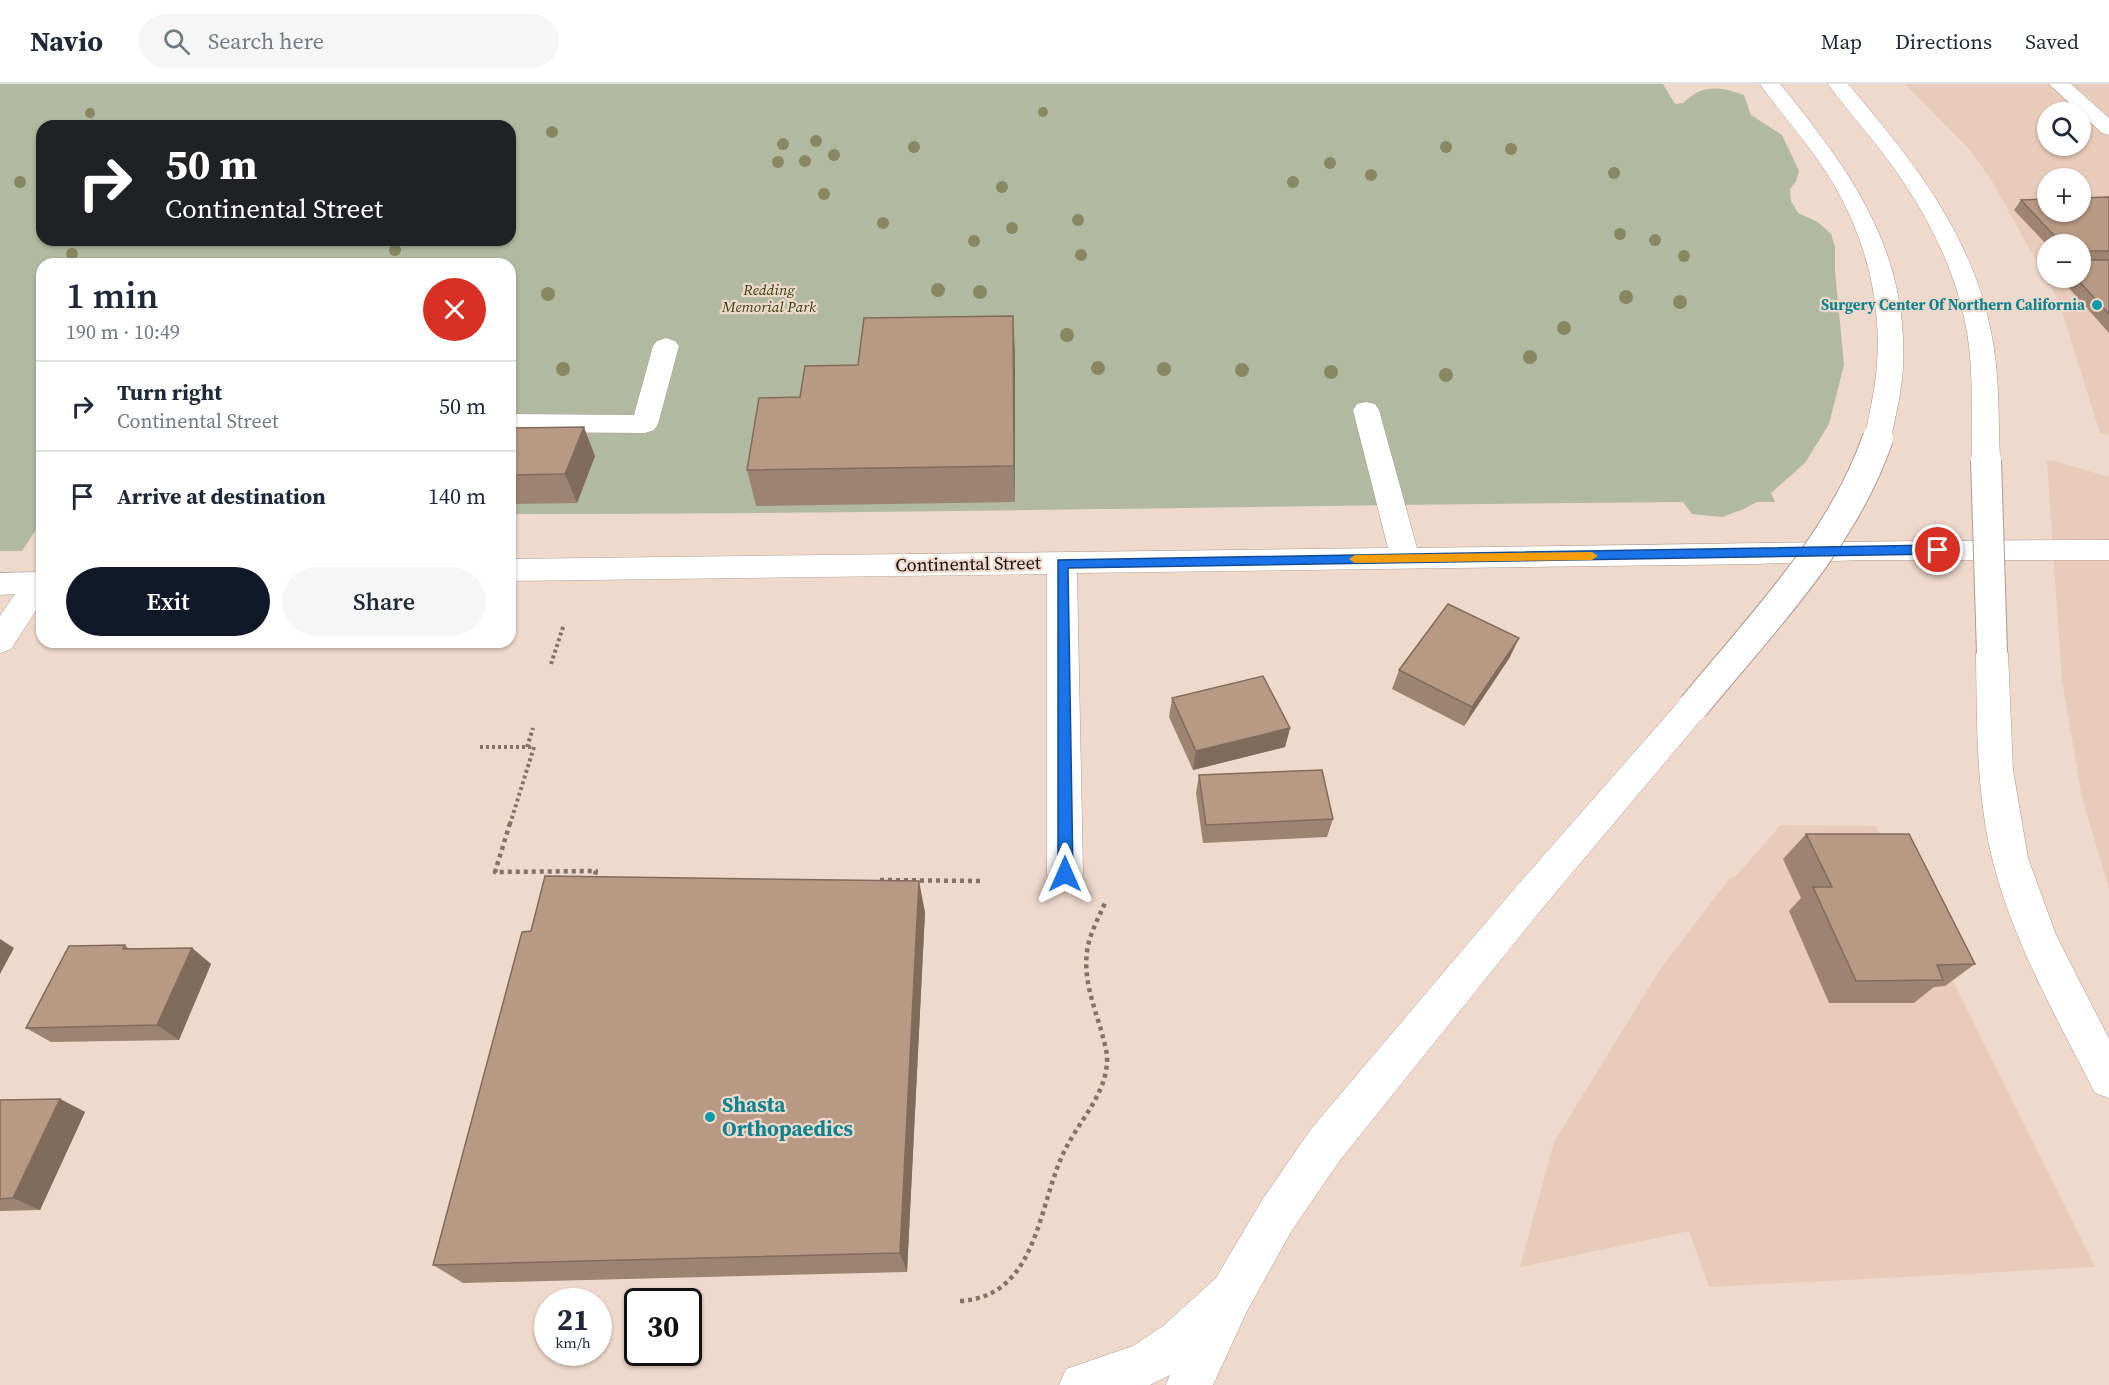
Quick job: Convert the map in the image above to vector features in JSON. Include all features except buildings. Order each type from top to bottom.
[{"type":"main road","points":[[1189,1385],[1232,1294],[1277,1215],[1326,1144],[1812,561],[1841,520],[1866,473],[1878,438],[1890,366],[1888,312],[1881,269],[1855,203],[1803,126],[1770,84]]},
{"type":"main road","points":[[1838,84],[1924,193],[1944,227],[1962,267],[1979,332],[1986,460],[1993,730],[1999,791],[2017,883],[2064,992],[2109,1080]]},
{"type":"main road","points":[[2060,84],[2109,129]]},
{"type":"main road","points":[[516,423],[645,424],[666,346]]},
{"type":"main road","points":[[1366,410],[1405,558]]},
{"type":"main road","name":"Continental Street","points":[[516,570],[1756,554],[1862,550],[2109,549]]},
{"type":"main road","points":[[1062,563],[1065,874]]},
{"type":"main road","points":[[0,584],[36,583]]},
{"type":"main road","points":[[0,641],[36,589]]},
{"type":"main road","points":[[1082,1385],[1120,1375],[1149,1362],[1179,1342],[1232,1294]]},
{"type":"path","points":[[552,664],[564,624]]},
{"type":"path","points":[[527,747],[533,728]]},
{"type":"path","points":[[480,747],[534,747],[495,872],[597,871],[594,880],[604,880]]},
{"type":"path","points":[[880,880],[982,881]]},
{"type":"path","points":[[960,1301],[970,1301],[986,1295],[1017,1273],[1026,1260],[1036,1241],[1051,1181],[1060,1158],[1102,1087],[1108,1066],[1106,1050],[1087,973],[1089,938],[1105,903]]},
{"type":"shaded area","points":[[1905,84],[2109,84],[2109,434],[2100,433],[2059,302],[2051,288],[2091,288],[2091,234],[2037,234],[2037,262],[1992,181],[1970,150]]},
{"type":"shaded area","points":[[2051,460],[2109,477],[2109,889],[2082,797],[2062,680],[2047,461]]},
{"type":"shaded area","points":[[1781,825],[1876,826],[2095,1267],[1709,1287],[1689,1231],[1520,1267],[1554,1142],[1659,971],[1729,879],[1736,876]]},
{"type":"green space","name":"Redding Memorial Park","points":[[0,84],[1663,84],[1675,104],[1683,103],[1697,92],[1712,88],[1744,95],[1751,115],[1782,135],[1799,171],[1790,189],[1791,201],[1798,213],[1818,222],[1831,234],[1835,247],[1844,365],[1829,424],[1805,463],[1771,493],[1775,502],[1757,502],[1722,517],[1692,514],[1683,502],[803,513],[516,514],[516,258],[36,258],[36,530],[22,551],[0,551]]},
{"type":"slow traffic","points":[[1355,559],[1592,556]]},
{"type":"place","name":"Surgery Center Of Northern California","points":[[2097,305]]},
{"type":"place","name":"Shasta Orthopaedics","points":[[710,1117]]},
{"type":"route","points":[[1065,874],[1062,563],[1938,550]]}]
